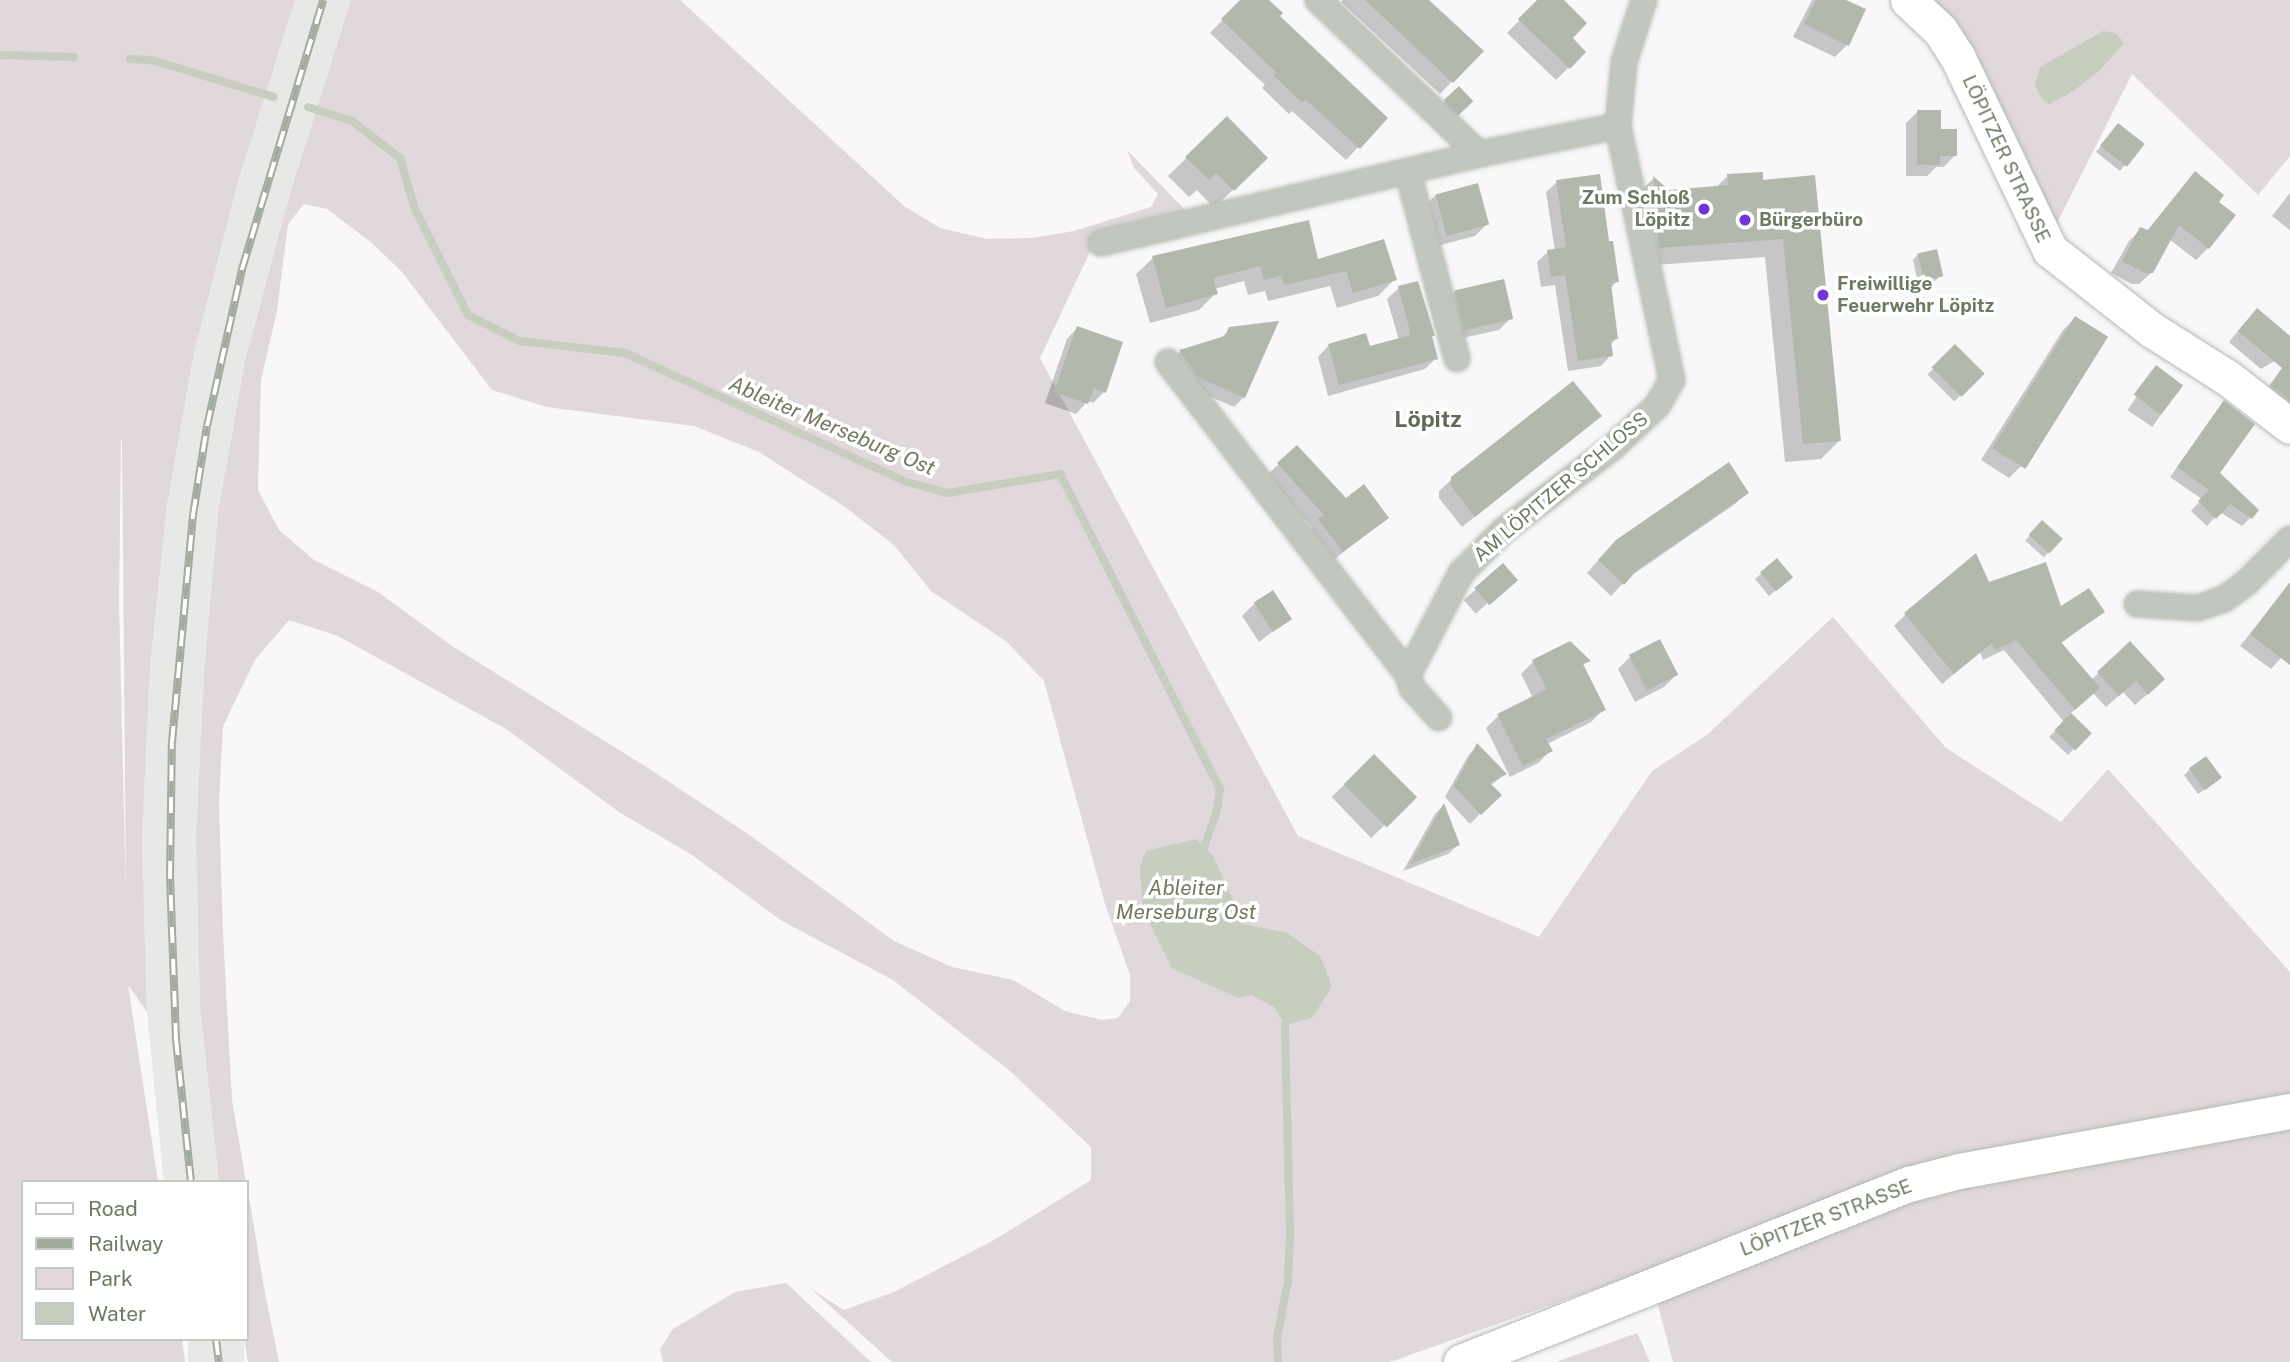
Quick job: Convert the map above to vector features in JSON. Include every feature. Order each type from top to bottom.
[{"type":"street","points":[[1318,0],[1479,154]]},
{"type":"street","name":"LÖPITZER STRASSE","points":[[1908,0],[1940,30],[1958,58],[2050,250],[2152,330],[2228,378],[2290,426]]},
{"type":"street","name":"AM LÖPITZER SCHLOSS","points":[[1408,675],[1461,573],[1504,530],[1614,447],[1657,406],[1672,380],[1618,126],[1624,62],[1641,2]]},
{"type":"street","points":[[1101,243],[1479,154],[1618,126]]},
{"type":"street","points":[[1408,172],[1457,359]]},
{"type":"street","points":[[1168,362],[1408,675],[1412,688],[1439,718]]},
{"type":"street","points":[[2137,604],[2198,608],[2224,599],[2247,582],[2290,539]]},
{"type":"street","name":"LÖPITZER STRASSE","points":[[1461,1362],[1909,1184],[1959,1171],[2290,1111]]},
{"type":"shaded area","points":[[295,0],[351,0],[289,197],[245,361],[218,512],[204,673],[196,837],[200,1007],[219,1180],[164,1180],[147,1012],[142,839],[150,667],[167,505],[194,352],[238,182]]},
{"type":"shaded area","points":[[188,1341],[244,1341],[244,1362],[188,1362]]},
{"type":"green space","points":[[0,0],[295,0],[238,182],[194,352],[167,505],[150,667],[142,839],[147,1012],[128,985],[158,1180],[21,1180],[21,1341],[182,1341],[185,1362],[0,1362]],"holes":[[[121,439],[122,439],[126,896],[119,603]]]},
{"type":"green space","points":[[351,0],[680,0],[904,206],[940,228],[987,239],[1033,238],[1074,231],[1151,207],[1158,194],[1134,168],[1127,150],[1190,215],[1097,237],[1040,358],[1298,836],[1539,937],[1652,771],[1708,734],[1833,617],[1946,748],[2061,822],[2108,769],[2290,972],[2290,1102],[1663,1265],[1390,1362],[892,1362],[810,1288],[844,1310],[894,1292],[994,1240],[1091,1180],[1091,1147],[1010,1071],[893,980],[782,921],[692,855],[619,812],[506,729],[338,636],[289,620],[255,660],[223,726],[219,803],[223,933],[232,1100],[246,1180],[219,1180],[200,1007],[196,837],[204,673],[218,512],[245,361],[289,197]],"holes":[[[304,204],[327,209],[372,243],[402,272],[492,390],[547,407],[694,426],[759,452],[845,507],[894,545],[931,591],[1007,642],[1044,681],[1105,904],[1130,975],[1130,1001],[1118,1018],[1102,1020],[1065,1011],[1013,980],[952,967],[894,941],[751,836],[648,768],[452,646],[378,592],[314,560],[279,530],[258,490],[261,380],[277,311],[288,224]]]},
{"type":"green space","points":[[1908,0],[2290,0],[2290,156],[2258,195],[2132,74],[2046,245]]},
{"type":"green space","points":[[2290,1116],[2290,1362],[1673,1362],[1656,1298],[1906,1195]]},
{"type":"green space","points":[[248,1191],[279,1362],[248,1362],[244,1341],[248,1341]]},
{"type":"green space","points":[[786,1283],[871,1362],[663,1362],[660,1349],[673,1329],[735,1292]]},
{"type":"green space","points":[[1637,1333],[1650,1362],[1556,1362]]},
{"type":"water","points":[[2103,31],[2116,33],[2124,43],[2099,71],[2072,92],[2049,104],[2042,99],[2035,85],[2040,67]]},
{"type":"water","name":"Ableiter Merseburg Ost","points":[[1196,839],[1213,856],[1244,924],[1287,933],[1320,956],[1332,986],[1312,1018],[1285,1025],[1274,1007],[1252,995],[1238,998],[1172,968],[1143,910],[1140,867],[1146,851]]},
{"type":"building","points":[[1240,0],[1269,0],[1283,13],[1280,16],[1388,118],[1360,149],[1306,100],[1302,103],[1273,75],[1276,72],[1221,19]]},
{"type":"building","points":[[1365,0],[1429,0],[1484,51],[1453,83]]},
{"type":"building","points":[[1537,0],[1564,0],[1587,23],[1573,38],[1586,52],[1570,69],[1518,19]]},
{"type":"building","points":[[1816,0],[1846,0],[1866,9],[1849,46],[1804,24]]},
{"type":"building","points":[[1459,86],[1473,101],[1458,116],[1444,100]]},
{"type":"building","points":[[1917,110],[1941,110],[1941,129],[1957,129],[1957,156],[1940,156],[1940,165],[1917,165]]},
{"type":"building","points":[[1227,116],[1268,158],[1234,191],[1216,173],[1209,180],[1185,157]]},
{"type":"building","points":[[2118,123],[2145,144],[2127,167],[2100,146]]},
{"type":"building","points":[[2195,171],[2224,195],[2219,202],[2236,215],[2209,249],[2179,225],[2153,273],[2145,273],[2122,261],[2140,227],[2148,230]]},
{"type":"building","points":[[1763,172],[1763,180],[1815,175],[1841,441],[1803,444],[1783,239],[1659,248],[1653,176],[1669,190],[1728,185],[1727,174]]},
{"type":"building","points":[[1600,174],[1609,241],[1613,241],[1619,282],[1611,283],[1618,339],[1611,340],[1613,356],[1578,361],[1565,275],[1551,277],[1547,250],[1566,247],[1556,180]]},
{"type":"building","points":[[1478,183],[1489,225],[1447,236],[1435,194]]},
{"type":"building","points":[[1309,220],[1318,259],[1384,239],[1397,280],[1353,293],[1346,271],[1284,285],[1281,276],[1264,280],[1260,266],[1213,278],[1218,294],[1166,308],[1152,256]]},
{"type":"building","points":[[1937,249],[1943,276],[1924,281],[1918,253]]},
{"type":"building","points":[[1504,279],[1513,319],[1464,330],[1454,290]]},
{"type":"building","points":[[1418,281],[1435,336],[1432,336],[1438,359],[1339,385],[1328,344],[1366,333],[1370,346],[1411,335],[1398,286]]},
{"type":"building","points":[[2257,308],[2290,336],[2290,401],[2270,385],[2282,368],[2238,331]]},
{"type":"building","points":[[2075,316],[2108,337],[2025,469],[1992,448]]},
{"type":"building","points":[[1279,321],[1245,398],[1198,377],[1179,350],[1225,336],[1229,327]]},
{"type":"building","points":[[1077,326],[1123,342],[1106,393],[1094,388],[1088,404],[1054,392]]},
{"type":"building","points":[[1955,344],[1985,374],[1961,397],[1932,367]]},
{"type":"building","points":[[2156,365],[2183,385],[2161,415],[2134,395]]},
{"type":"building","points":[[1573,381],[1602,416],[1475,517],[1451,486],[1451,477]]},
{"type":"building","points":[[2224,400],[2255,424],[2220,473],[2259,510],[2252,519],[2230,504],[2216,519],[2198,501],[2209,490],[2177,467]]},
{"type":"building","points":[[1297,445],[1346,498],[1364,484],[1389,518],[1343,552],[1318,519],[1324,515],[1277,463]]},
{"type":"building","points":[[1729,462],[1749,493],[1637,570],[1624,585],[1598,560],[1616,540]]},
{"type":"building","points":[[2042,520],[2063,539],[2049,554],[2029,535]]},
{"type":"building","points":[[1976,553],[1989,582],[2046,562],[2061,606],[2089,588],[2105,612],[2061,642],[2100,688],[2075,710],[2016,640],[1995,650],[1992,643],[1954,674],[1904,613]]},
{"type":"building","points":[[1777,558],[1793,577],[1776,591],[1760,572]]},
{"type":"building","points":[[1503,563],[1518,580],[1489,605],[1474,588]]},
{"type":"building","points":[[2290,582],[2290,665],[2250,634]]},
{"type":"building","points":[[1273,590],[1292,619],[1273,632],[1254,603]]},
{"type":"building","points":[[1660,639],[1678,675],[1647,691],[1629,655]]},
{"type":"building","points":[[1570,641],[1591,661],[1583,664],[1606,710],[1546,739],[1553,751],[1523,766],[1497,714],[1547,689],[1532,660]]},
{"type":"building","points":[[2130,641],[2165,679],[2148,695],[2136,681],[2119,696],[2097,672]]},
{"type":"building","points":[[2071,713],[2092,733],[2075,750],[2054,730]]},
{"type":"building","points":[[1477,743],[1507,774],[1490,783],[1502,795],[1481,815],[1454,786]]},
{"type":"building","points":[[1374,754],[1417,797],[1387,828],[1344,784]]},
{"type":"building","points":[[2206,756],[2222,778],[2205,790],[2189,768]]},
{"type":"building","points":[[1444,803],[1460,845],[1410,864]]},
{"type":"waterway","name":"Ableiter Merseburg Ost","points":[[0,55],[74,57]]},
{"type":"waterway","name":"Ableiter Merseburg Ost","points":[[130,59],[152,60],[274,97]]},
{"type":"waterway","name":"Ableiter Merseburg Ost","points":[[308,107],[352,121],[400,158],[415,209],[468,315],[520,341],[625,353],[907,482],[947,493],[1060,474],[1220,790],[1216,814],[1204,847]]},
{"type":"waterway","name":"Ableiter Merseburg Ost","points":[[1278,1362],[1277,1338],[1288,1281],[1290,1234],[1285,1025]]},
{"type":"railway","points":[[191,1180],[176,1039],[170,877],[172,742],[193,515],[207,426],[242,269],[323,0]]},
{"type":"railway","points":[[216,1341],[219,1362]]},
{"type":"place","name":"Zum Schloß Löpitz","points":[[1704,209]]},
{"type":"place","name":"Bürgerbüro","points":[[1745,220]]},
{"type":"place","name":"Freiwillige Feuerwehr Löpitz","points":[[1823,295]]},
{"type":"district","name":"Löpitz","points":[[1428,419]]}]
